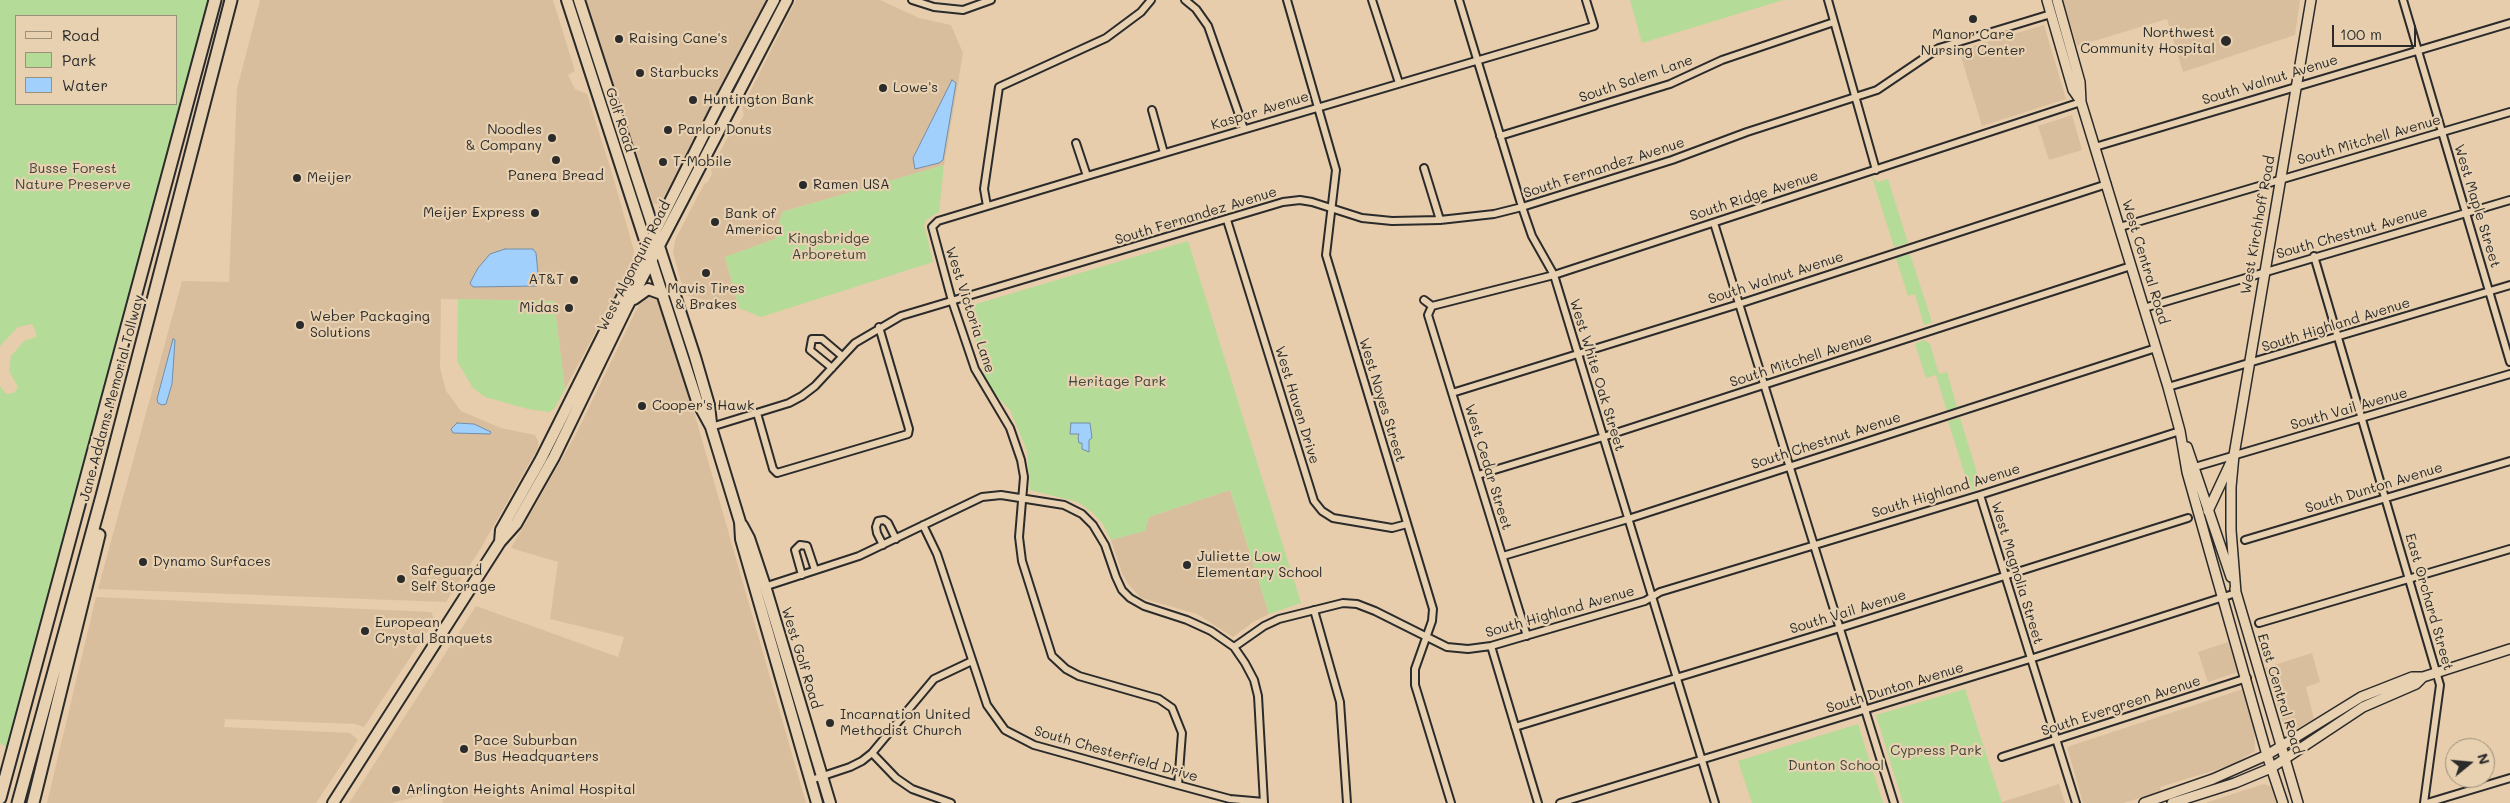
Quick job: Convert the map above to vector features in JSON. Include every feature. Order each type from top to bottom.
[{"type":"highway","name":"Jane Addams Memorial Tollway","points":[[1,794],[215,0]]},
{"type":"highway","name":"Jane Addams Memorial Tollway","points":[[18,803],[102,496],[232,0]]},
{"type":"highway","points":[[33,803],[104,518],[102,496]]},
{"type":"main road","name":"Golf Road","points":[[567,0],[648,248]]},
{"type":"main road","name":"Golf Road","points":[[579,0],[660,246]]},
{"type":"main road","name":"West Algonquin Road","points":[[500,542],[501,530],[541,459],[774,0]]},
{"type":"main road","name":"West Algonquin Road","points":[[334,803],[500,542],[516,524],[554,457],[630,303],[787,0]]},
{"type":"main road","name":"West Central Road","points":[[2047,0],[2073,90],[2081,102]]},
{"type":"main road","name":"West Central Road","points":[[2057,0],[2080,82],[2081,102],[2168,387],[2180,431],[2187,472],[2224,597]]},
{"type":"main road","name":"West Kirchhoff Road","points":[[2236,593],[2231,530],[2231,487],[2234,455],[2264,271],[2282,178],[2295,85],[2311,0]]},
{"type":"main road","name":"West Golf Road","points":[[660,246],[709,405],[711,427]]},
{"type":"main road","name":"West Golf Road","points":[[648,248],[697,401],[711,427],[740,522],[749,538],[760,588],[818,803]]},
{"type":"main road","points":[[630,303],[648,289],[662,294]]},
{"type":"main road","name":"West Central Road","points":[[2180,431],[2195,467],[2236,593]]},
{"type":"main road","name":"West Kirchhoff Road","points":[[2205,532],[2209,509],[2234,455]]},
{"type":"main road","name":"West Golf Road","points":[[760,588],[830,803]]},
{"type":"main road","name":"East Central Road","points":[[2236,593],[2298,803]]},
{"type":"main road","name":"East Central Road","points":[[2224,597],[2267,755],[2283,803]]},
{"type":"main road","points":[[2144,803],[2214,779],[2267,755],[2361,698],[2412,676],[2423,677],[2510,649]]},
{"type":"main road","points":[[2172,803],[2234,783],[2271,768],[2363,708],[2416,684],[2423,677]]},
{"type":"street","points":[[912,0],[950,10],[964,10],[991,0]]},
{"type":"street","points":[[987,206],[984,189],[999,87],[1106,38],[1141,12],[1151,0]]},
{"type":"street","points":[[1186,0],[1196,9],[1208,26],[1244,129]]},
{"type":"street","name":"West Noyes Street","points":[[1287,0],[1336,170],[1326,236],[1327,263],[1433,609],[1432,621],[1415,669],[1415,685],[1451,803]]},
{"type":"street","points":[[1372,0],[1399,83]]},
{"type":"street","name":"West White Oak Street","points":[[1458,0],[1532,236],[1554,275],[1715,803]]},
{"type":"street","name":"Kaspar Avenue","points":[[934,225],[938,221],[987,206],[1594,26],[1586,0]]},
{"type":"street","points":[[1828,0],[1876,170]]},
{"type":"street","name":"West Maple Street","points":[[2403,0],[2464,214],[2490,292],[2510,362]]},
{"type":"street","name":"South Fernandez Avenue","points":[[711,427],[757,413],[802,396],[815,386],[855,343],[879,327],[901,316],[1292,201],[1312,202],[1362,218],[1377,220],[1440,220],[1494,214],[1522,207],[1672,160],[1747,132],[1855,97],[1888,84],[1939,48],[2051,14]]},
{"type":"street","name":"South Salem Lane","points":[[1500,136],[1670,84],[1722,60],[1834,22]]},
{"type":"street","name":"South Walnut Avenue","points":[[2095,147],[2295,85],[2510,23]]},
{"type":"street","name":"South Ridge Avenue","points":[[1432,306],[1554,275],[2081,102]]},
{"type":"street","points":[[1152,110],[1164,153]]},
{"type":"street","name":"South Mitchell Avenue","points":[[2120,227],[2510,112]]},
{"type":"street","points":[[1076,143],[1087,176]]},
{"type":"street","points":[[1424,168],[1440,220]]},
{"type":"street","name":"South Walnut Avenue","points":[[1452,392],[1739,304],[2107,184]]},
{"type":"street","name":"South Chestnut Avenue","points":[[2144,308],[2314,256],[2510,200]]},
{"type":"street","name":"West Haven Drive","points":[[1226,220],[1314,500],[1322,511],[1333,518],[1392,528],[1407,524]]},
{"type":"street","points":[[1714,222],[1894,803]]},
{"type":"street","name":"West Victoria Lane","points":[[934,225],[932,230],[952,301],[975,369],[1010,428],[1024,477],[1019,537],[1022,561],[1052,656],[1066,669],[1079,676],[1159,699],[1172,708],[1182,733],[1178,785]]},
{"type":"street","name":"East Orchard Street","points":[[2314,256],[2440,684],[2426,803]]},
{"type":"street","name":"South Mitchell Avenue","points":[[1478,475],[1603,437],[2131,266]]},
{"type":"street","name":"South Highland Avenue","points":[[2168,387],[2510,286]]},
{"type":"street","points":[[1424,300],[1432,306]]},
{"type":"street","name":"West Cedar Street","points":[[1432,306],[1428,314],[1527,636]]},
{"type":"street","points":[[757,413],[773,469],[777,473],[908,434],[909,429],[879,327]]},
{"type":"street","points":[[832,368],[810,350],[812,339],[822,339],[842,356]]},
{"type":"street","name":"South Chestnut Avenue","points":[[1503,556],[1628,519],[2156,348]]},
{"type":"street","name":"South Vail Avenue","points":[[2195,467],[2510,374]]},
{"type":"street","name":"South Highland Avenue","points":[[1234,648],[1264,626],[1279,619],[1343,603],[1357,604],[1426,637],[1458,648],[1491,646],[1645,601],[1652,596],[2180,431]]},
{"type":"street","name":"South Dunton Avenue","points":[[2245,540],[2510,461]]},
{"type":"street","points":[[760,588],[859,556],[982,497],[1001,495],[1064,505],[1082,514],[1093,525],[1105,545],[1122,590],[1130,598],[1144,606],[1211,630],[1234,648],[1254,680],[1258,696],[1264,802]]},
{"type":"street","name":"West Magnolia Street","points":[[1980,495],[2076,803]]},
{"type":"street","name":"South Vail Avenue","points":[[1516,727],[2005,577],[2188,518]]},
{"type":"street","points":[[883,545],[877,533],[878,521],[884,520],[888,523],[896,539]]},
{"type":"street","name":"South Chesterfield Drive","points":[[923,525],[937,554],[987,705],[1004,730],[1034,744],[1178,785],[1230,799],[1264,802]]},
{"type":"street","points":[[802,575],[795,550],[800,545],[807,546],[815,570]]},
{"type":"street","points":[[2259,623],[2510,549]]},
{"type":"street","name":"South Dunton Avenue","points":[[1560,803],[1702,761],[2236,593]]},
{"type":"street","points":[[1314,610],[1340,702],[1347,803]]},
{"type":"street","points":[[1491,646],[1538,803]]},
{"type":"street","points":[[811,780],[850,767],[872,753],[934,679],[972,661]]},
{"type":"street","name":"South Evergreen Avenue","points":[[2002,758],[2247,678]]},
{"type":"street","points":[[872,753],[896,778],[912,790],[952,803]]},
{"type":"street","points":[[2426,803],[2510,778]]},
{"type":"shaded area","points":[[260,0],[553,0],[575,71],[568,75],[575,89],[587,94],[614,180],[634,251],[631,266],[565,389],[554,301],[441,299],[440,368],[446,391],[461,411],[501,428],[535,435],[538,441],[538,448],[481,548],[446,602],[98,589],[182,281],[229,282],[237,89]]},
{"type":"shaded area","points":[[584,0],[766,0],[661,203],[654,204]]},
{"type":"shaded area","points":[[796,0],[880,0],[919,18],[951,25],[963,53],[944,165],[782,212],[775,239],[725,257],[739,308],[685,295],[673,253],[675,240],[704,184],[708,182],[712,174],[711,169],[732,129],[737,127],[744,115],[742,108]]},
{"type":"shaded area","name":"Northwest Community Hospital","points":[[2063,0],[2300,0],[2295,35],[2183,72],[2167,19],[2077,46]]},
{"type":"shaded area","points":[[2044,25],[2066,99],[1982,126],[1959,50]]},
{"type":"shaded area","points":[[2072,115],[2082,150],[2049,160],[2038,126]]},
{"type":"shaded area","points":[[652,293],[662,300],[806,803],[443,803],[439,791],[391,803],[349,803],[476,606],[618,657],[624,637],[550,619],[558,562],[511,548],[576,434],[643,296]]},
{"type":"shaded area","name":"Juliette Low Elementary School","points":[[1230,490],[1269,614],[1253,622],[1233,637],[1197,614],[1141,598],[1128,584],[1122,573],[1111,540],[1144,531],[1149,517]]},
{"type":"shaded area","points":[[96,597],[431,612],[435,620],[364,727],[355,724],[225,719],[224,727],[350,733],[358,740],[316,803],[47,803]]},
{"type":"shaded area","points":[[2228,642],[2238,672],[2208,682],[2198,652]]},
{"type":"shaded area","points":[[2312,653],[2320,682],[2306,687],[2314,719],[2292,731],[2283,723],[2265,668]]},
{"type":"shaded area","points":[[2243,689],[2254,725],[2255,751],[2232,765],[2160,787],[2161,792],[2123,803],[2083,803],[2067,747]]},
{"type":"shaded area","points":[[2059,784],[2065,803],[2002,803],[2002,802]]},
{"type":"shaded area","points":[[2264,784],[2272,787],[2278,803],[2205,803]]},
{"type":"green space","name":"Busse Forest Nature Preserve","points":[[0,0],[215,0],[11,750],[0,743],[0,386],[6,394],[14,393],[18,387],[9,371],[11,356],[24,341],[36,337],[32,324],[18,327],[0,346]]},
{"type":"green space","points":[[1630,0],[1783,0],[1642,43]]},
{"type":"green space","name":"Kingsbridge Arboretum","points":[[944,165],[939,212],[926,220],[924,225],[933,262],[761,317],[739,308],[725,257],[775,239],[782,212]]},
{"type":"green space","points":[[1872,177],[1878,182],[1888,179],[1908,243],[1894,247]]},
{"type":"green space","name":"Heritage Park","points":[[1188,241],[1301,603],[1269,614],[1230,490],[1149,517],[1145,531],[1111,540],[1103,524],[1092,512],[1078,502],[1030,490],[1027,451],[1010,410],[994,393],[985,378],[966,307]]},
{"type":"green space","points":[[1910,254],[1932,322],[1924,325],[1915,294],[1908,296],[1896,258]]},
{"type":"green space","points":[[458,299],[554,301],[565,389],[554,409],[549,412],[528,409],[485,397],[473,388],[457,361]]},
{"type":"green space","points":[[1924,340],[1930,344],[1939,374],[1947,372],[1957,407],[1947,411],[1936,375],[1926,378],[1915,344]]},
{"type":"green space","points":[[1960,418],[1981,486],[1970,491],[1948,421]]},
{"type":"green space","name":"Cypress Park","points":[[1965,689],[2002,803],[1903,803],[1876,715]]},
{"type":"green space","name":"Dunton School","points":[[1858,724],[1883,803],[1752,803],[1738,761]]},
{"type":"water","points":[[952,80],[956,83],[943,160],[939,163],[915,169],[913,158]]},
{"type":"water","points":[[505,249],[533,249],[536,253],[539,284],[537,286],[473,287],[470,283],[478,268],[490,254]]},
{"type":"water","points":[[173,339],[175,340],[172,384],[166,404],[162,405],[158,403],[157,399]]},
{"type":"water","points":[[457,423],[474,424],[491,432],[490,434],[453,433],[451,429]]},
{"type":"water","points":[[1071,423],[1090,423],[1092,438],[1089,440],[1089,452],[1082,449],[1082,443],[1079,443],[1079,434],[1070,434]]},
{"type":"place","name":"Manor Care Nursing Center","points":[[1973,19]]},
{"type":"place","name":"Raising Cane's","points":[[619,39]]},
{"type":"place","name":"Northwest Community Hospital","points":[[2226,41]]},
{"type":"place","name":"Starbucks","points":[[640,73]]},
{"type":"place","name":"Lowe's","points":[[883,88]]},
{"type":"place","name":"Huntington Bank","points":[[693,100]]},
{"type":"place","name":"Parlor Donuts","points":[[668,130]]},
{"type":"place","name":"Noodles & Company","points":[[552,138]]},
{"type":"place","name":"Panera Bread","points":[[556,160]]},
{"type":"place","name":"T-Mobile","points":[[663,162]]},
{"type":"place","name":"Meijer","points":[[297,178]]},
{"type":"place","name":"Ramen USA","points":[[803,185]]},
{"type":"place","name":"Meijer Express","points":[[535,213]]},
{"type":"place","name":"Bank of America","points":[[715,222]]},
{"type":"place","name":"Mavis Tires & Brakes","points":[[706,273]]},
{"type":"place","name":"AT&T","points":[[574,280]]},
{"type":"place","name":"Midas","points":[[569,308]]},
{"type":"place","name":"Weber Packaging Solutions","points":[[300,325]]},
{"type":"place","name":"Cooper's Hawk","points":[[642,406]]},
{"type":"place","name":"Dynamo Surfaces","points":[[143,562]]},
{"type":"place","name":"Juliette Low Elementary School","points":[[1187,565]]},
{"type":"place","name":"Safeguard Self Storage","points":[[401,579]]},
{"type":"place","name":"European Crystal Banquets","points":[[365,631]]},
{"type":"place","name":"Incarnation United Methodist Church","points":[[830,723]]},
{"type":"place","name":"Pace Suburban Bus Headquarters","points":[[464,749]]},
{"type":"place","name":"Arlington Heights Animal Hospital","points":[[396,790]]}]
